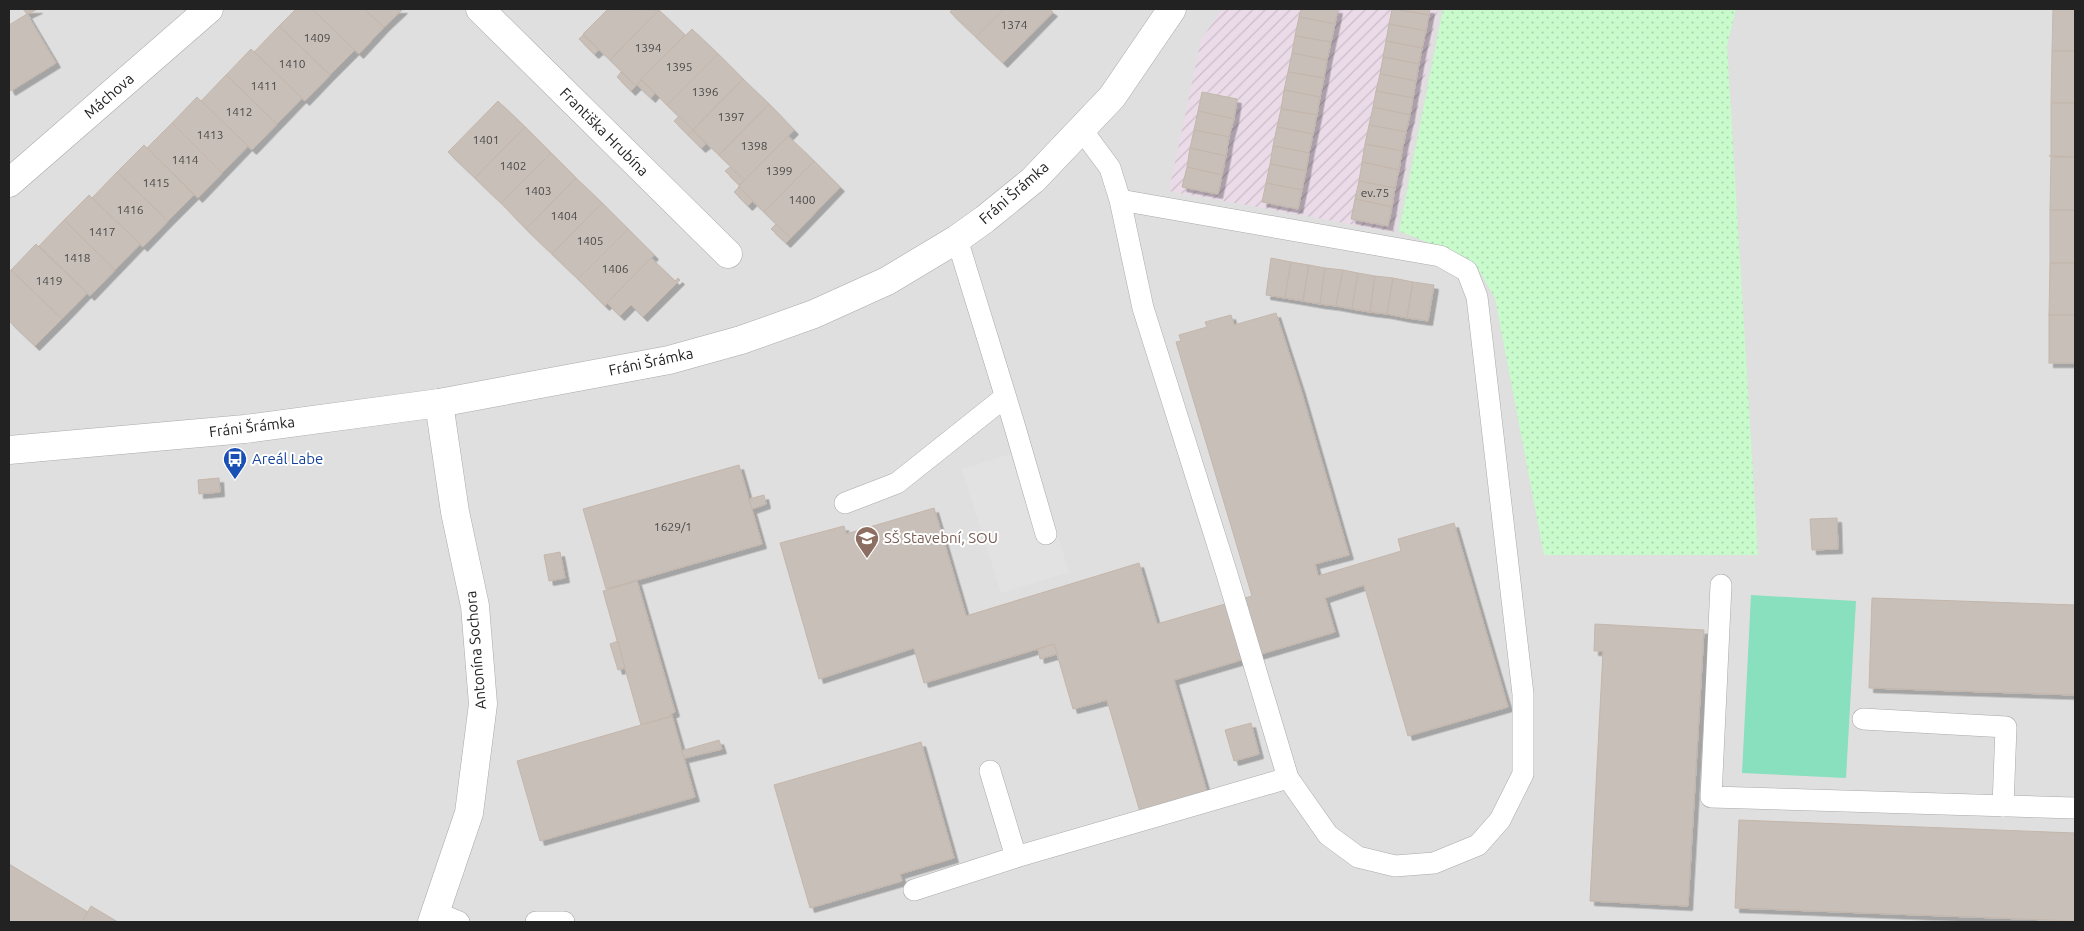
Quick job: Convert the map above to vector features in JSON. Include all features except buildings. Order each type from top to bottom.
[{"type":"street","name":"Máchova","points":[[9,183],[208,9]]},
{"type":"street","name":"Františka Hrubína","points":[[480,9],[728,254]]},
{"type":"street","name":"Fráni Šrámka","points":[[9,450],[245,429],[439,403],[670,360],[741,340],[814,314],[887,281],[985,219],[1033,180],[1112,97],[1172,9]]},
{"type":"street","name":"Antonína Sochora","points":[[439,403],[455,512],[475,606],[483,704],[469,813],[443,919]]},
{"type":"lane","points":[[1082,130],[1110,168],[1120,200],[1143,308],[1226,571],[1288,778],[1328,835],[1358,857],[1395,866],[1434,863],[1478,845],[1500,820],[1522,774],[1523,694],[1477,297],[1467,271],[1440,256],[1120,200]]},
{"type":"lane","points":[[957,238],[1046,534]]},
{"type":"lane","points":[[844,503],[897,483],[1005,397]]},
{"type":"lane","points":[[1721,585],[1711,797],[2075,808]]},
{"type":"lane","points":[[1863,719],[2006,727],[2003,806]]},
{"type":"lane","points":[[990,771],[1016,857]]},
{"type":"lane","points":[[914,890],[1016,857],[1288,778]]},
{"type":"lane","points":[[536,922],[564,922]]},
{"type":"shaded area","points":[[9,9],[2075,9],[2075,922],[9,922]]},
{"type":"shaded area","points":[[1222,9],[1438,9],[1394,232],[1169,191],[1201,40]]},
{"type":"shaded area","points":[[1030,448],[1069,572],[1001,593],[962,469]]},
{"type":"green space","points":[[1443,9],[1736,9],[1727,46],[1758,555],[1544,555],[1495,298],[1480,272],[1461,256],[1399,231]]},
{"type":"green space","points":[[1751,595],[1856,601],[1846,778],[1742,773]]},
{"type":"place","name":"Areál Labe","points":[[235,480]]},
{"type":"place","name":"SŠ Stavební, SOU","points":[[867,559]]}]
